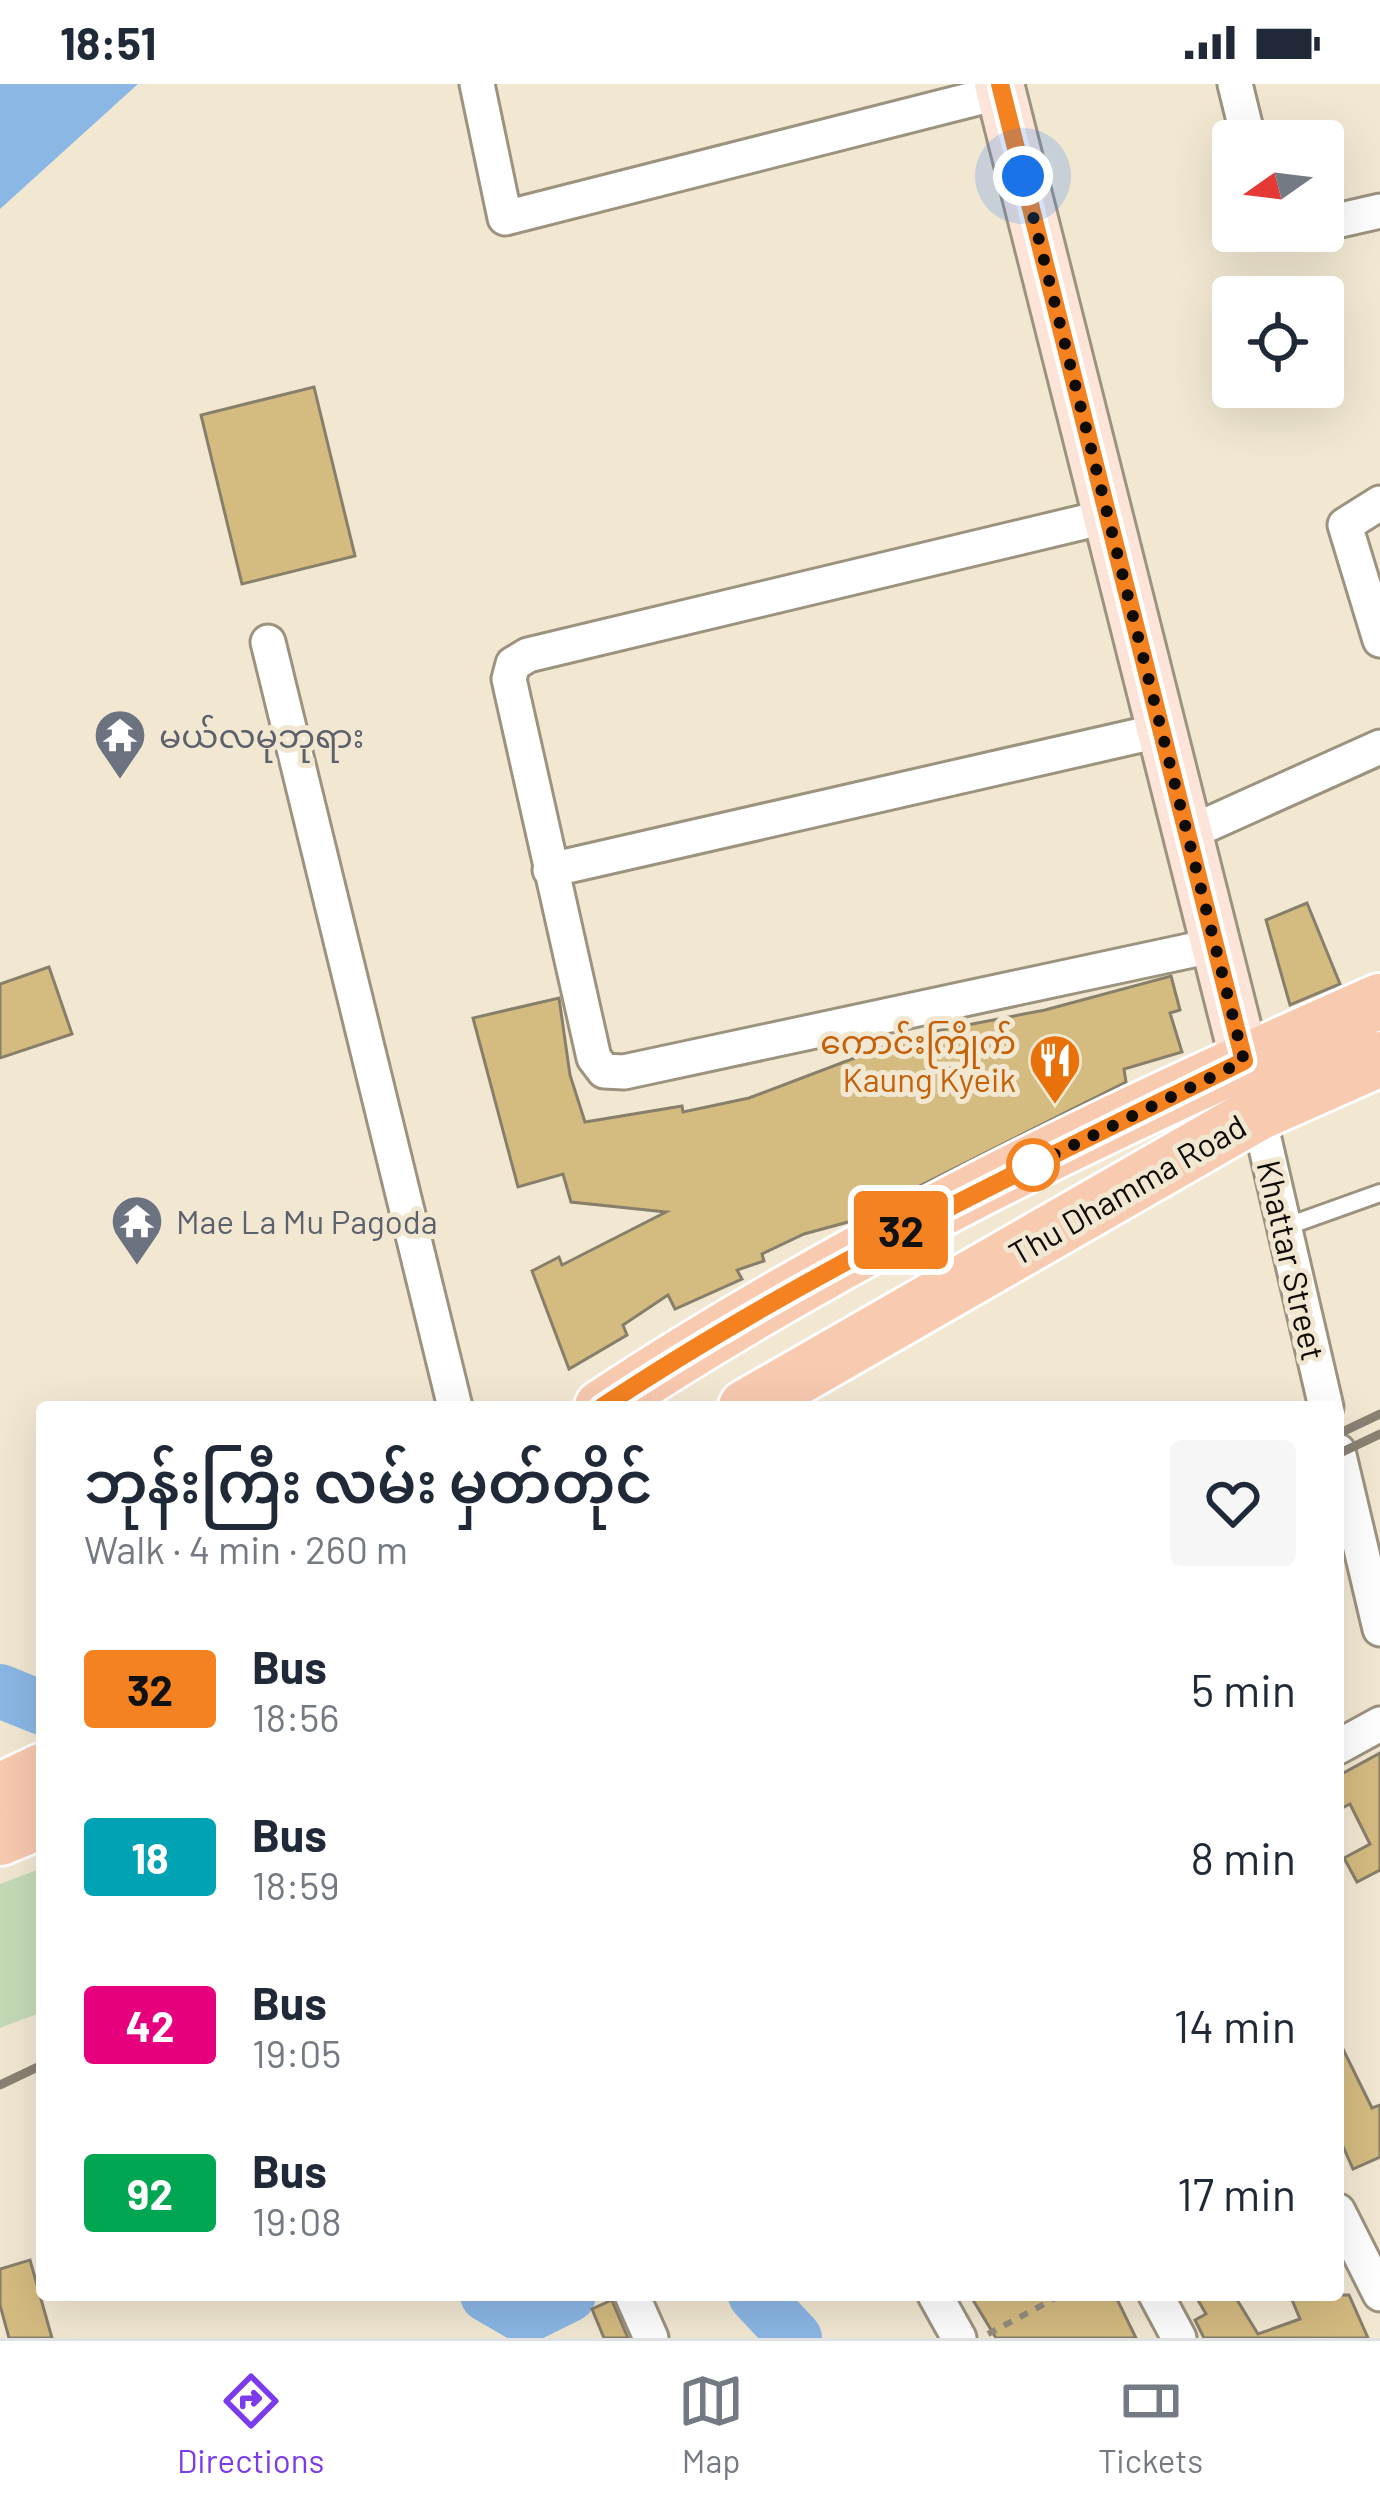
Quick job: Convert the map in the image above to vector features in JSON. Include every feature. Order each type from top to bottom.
[{"type":"main road","points":[[1000,88],[1258,1114]]},
{"type":"main road","name":"Thu Dhamma Road","points":[[611,1401],[735,1321],[884,1239],[1244,1061],[1380,1001]]},
{"type":"main road","name":"Thu Dhamma Road","points":[[756,1401],[1258,1114],[1380,1059]]},
{"type":"main road","points":[[0,1838],[28,1791]]},
{"type":"street","points":[[477,84],[505,218],[1000,88]]},
{"type":"street","points":[[1235,84],[1244,120]]},
{"type":"street","points":[[1344,219],[1380,211]]},
{"type":"street","points":[[1380,503],[1345,525],[1380,640]]},
{"type":"street","points":[[1109,516],[528,656],[513,664],[509,679],[594,1058],[604,1071],[624,1072],[1216,945]]},
{"type":"street","points":[[268,642],[454,1401]]},
{"type":"street","points":[[550,871],[1162,730]]},
{"type":"street","points":[[1189,833],[1380,747]]},
{"type":"street","name":"Khattar Street","points":[[1258,1114],[1325,1401]]},
{"type":"street","points":[[1344,1476],[1380,1629]]},
{"type":"street","points":[[1344,1744],[1380,1724]]},
{"type":"street","points":[[1344,2223],[1380,2294]]},
{"type":"street","points":[[635,2301],[651,2338]]},
{"type":"street","points":[[938,2301],[959,2338]]},
{"type":"street","points":[[1159,2301],[1179,2338]]},
{"type":"lane","points":[[1285,1227],[1380,1193]]},
{"type":"path","points":[[979,2338],[1050,2301]]},
{"type":"green space","points":[[36,1870],[36,2014],[0,2028],[0,1884]]},
{"type":"water","points":[[0,84],[138,84],[0,209]]},
{"type":"building","points":[[314,387],[355,556],[242,584],[201,415]]},
{"type":"building","points":[[1307,903],[1340,984],[1290,1005],[1266,920]]},
{"type":"building","points":[[49,967],[72,1034],[0,1058],[0,984]]},
{"type":"building","points":[[1171,976],[1180,1010],[1170,1013],[1182,1052],[1124,1069],[1126,1082],[848,1222],[804,1234],[762,1254],[764,1261],[737,1270],[742,1279],[675,1309],[668,1295],[623,1325],[627,1335],[569,1369],[532,1271],[559,1257],[562,1265],[666,1212],[571,1202],[563,1174],[518,1187],[473,1018],[559,998],[570,1075],[585,1122],[682,1106],[683,1112],[749,1098],[915,1035],[1045,1010]]},
{"type":"building","points":[[1380,1753],[1380,1870],[1357,1882],[1344,1858],[1370,1844],[1350,1804],[1344,1807],[1344,1773]]},
{"type":"building","points":[[1344,2051],[1372,2108],[1380,2105],[1380,2157],[1353,2169],[1344,2149]]},
{"type":"building","points":[[30,2260],[36,2301],[42,2301],[52,2338],[9,2338],[0,2305],[0,2269]]},
{"type":"building","points":[[1344,2295],[1349,2295],[1368,2338],[1204,2338],[1195,2320],[1206,2314],[1198,2301],[1238,2301],[1258,2334],[1300,2319],[1292,2301],[1344,2301]]},
{"type":"building","points":[[612,2301],[628,2338],[604,2338],[592,2309]]},
{"type":"building","points":[[974,2301],[1118,2301],[1136,2338],[996,2338]]},
{"type":"waterway","points":[[0,1691],[36,1706]]},
{"type":"waterway","points":[[497,2301],[525,2317],[557,2301]]},
{"type":"waterway","points":[[761,2301],[795,2338]]},
{"type":"railway","points":[[1344,1431],[1380,1414]]},
{"type":"railway","points":[[1344,1451],[1380,1434]]},
{"type":"railway","points":[[0,2085],[36,2068]]},
{"type":"bus line","name":"32","points":[[611,1401],[735,1321],[884,1239],[1244,1061],[1000,84]]},
{"type":"place","name":"မယ်လမုဘုရား","points":[[120,781]]},
{"type":"place","name":"ကောင်းကြိုက် Kaung Kyeik","points":[[1055,1106]]},
{"type":"place","name":"Mae La Mu Pagoda","points":[[137,1267]]},
{"type":"route","points":[[1023,176],[1244,1061],[1033,1165]]}]
